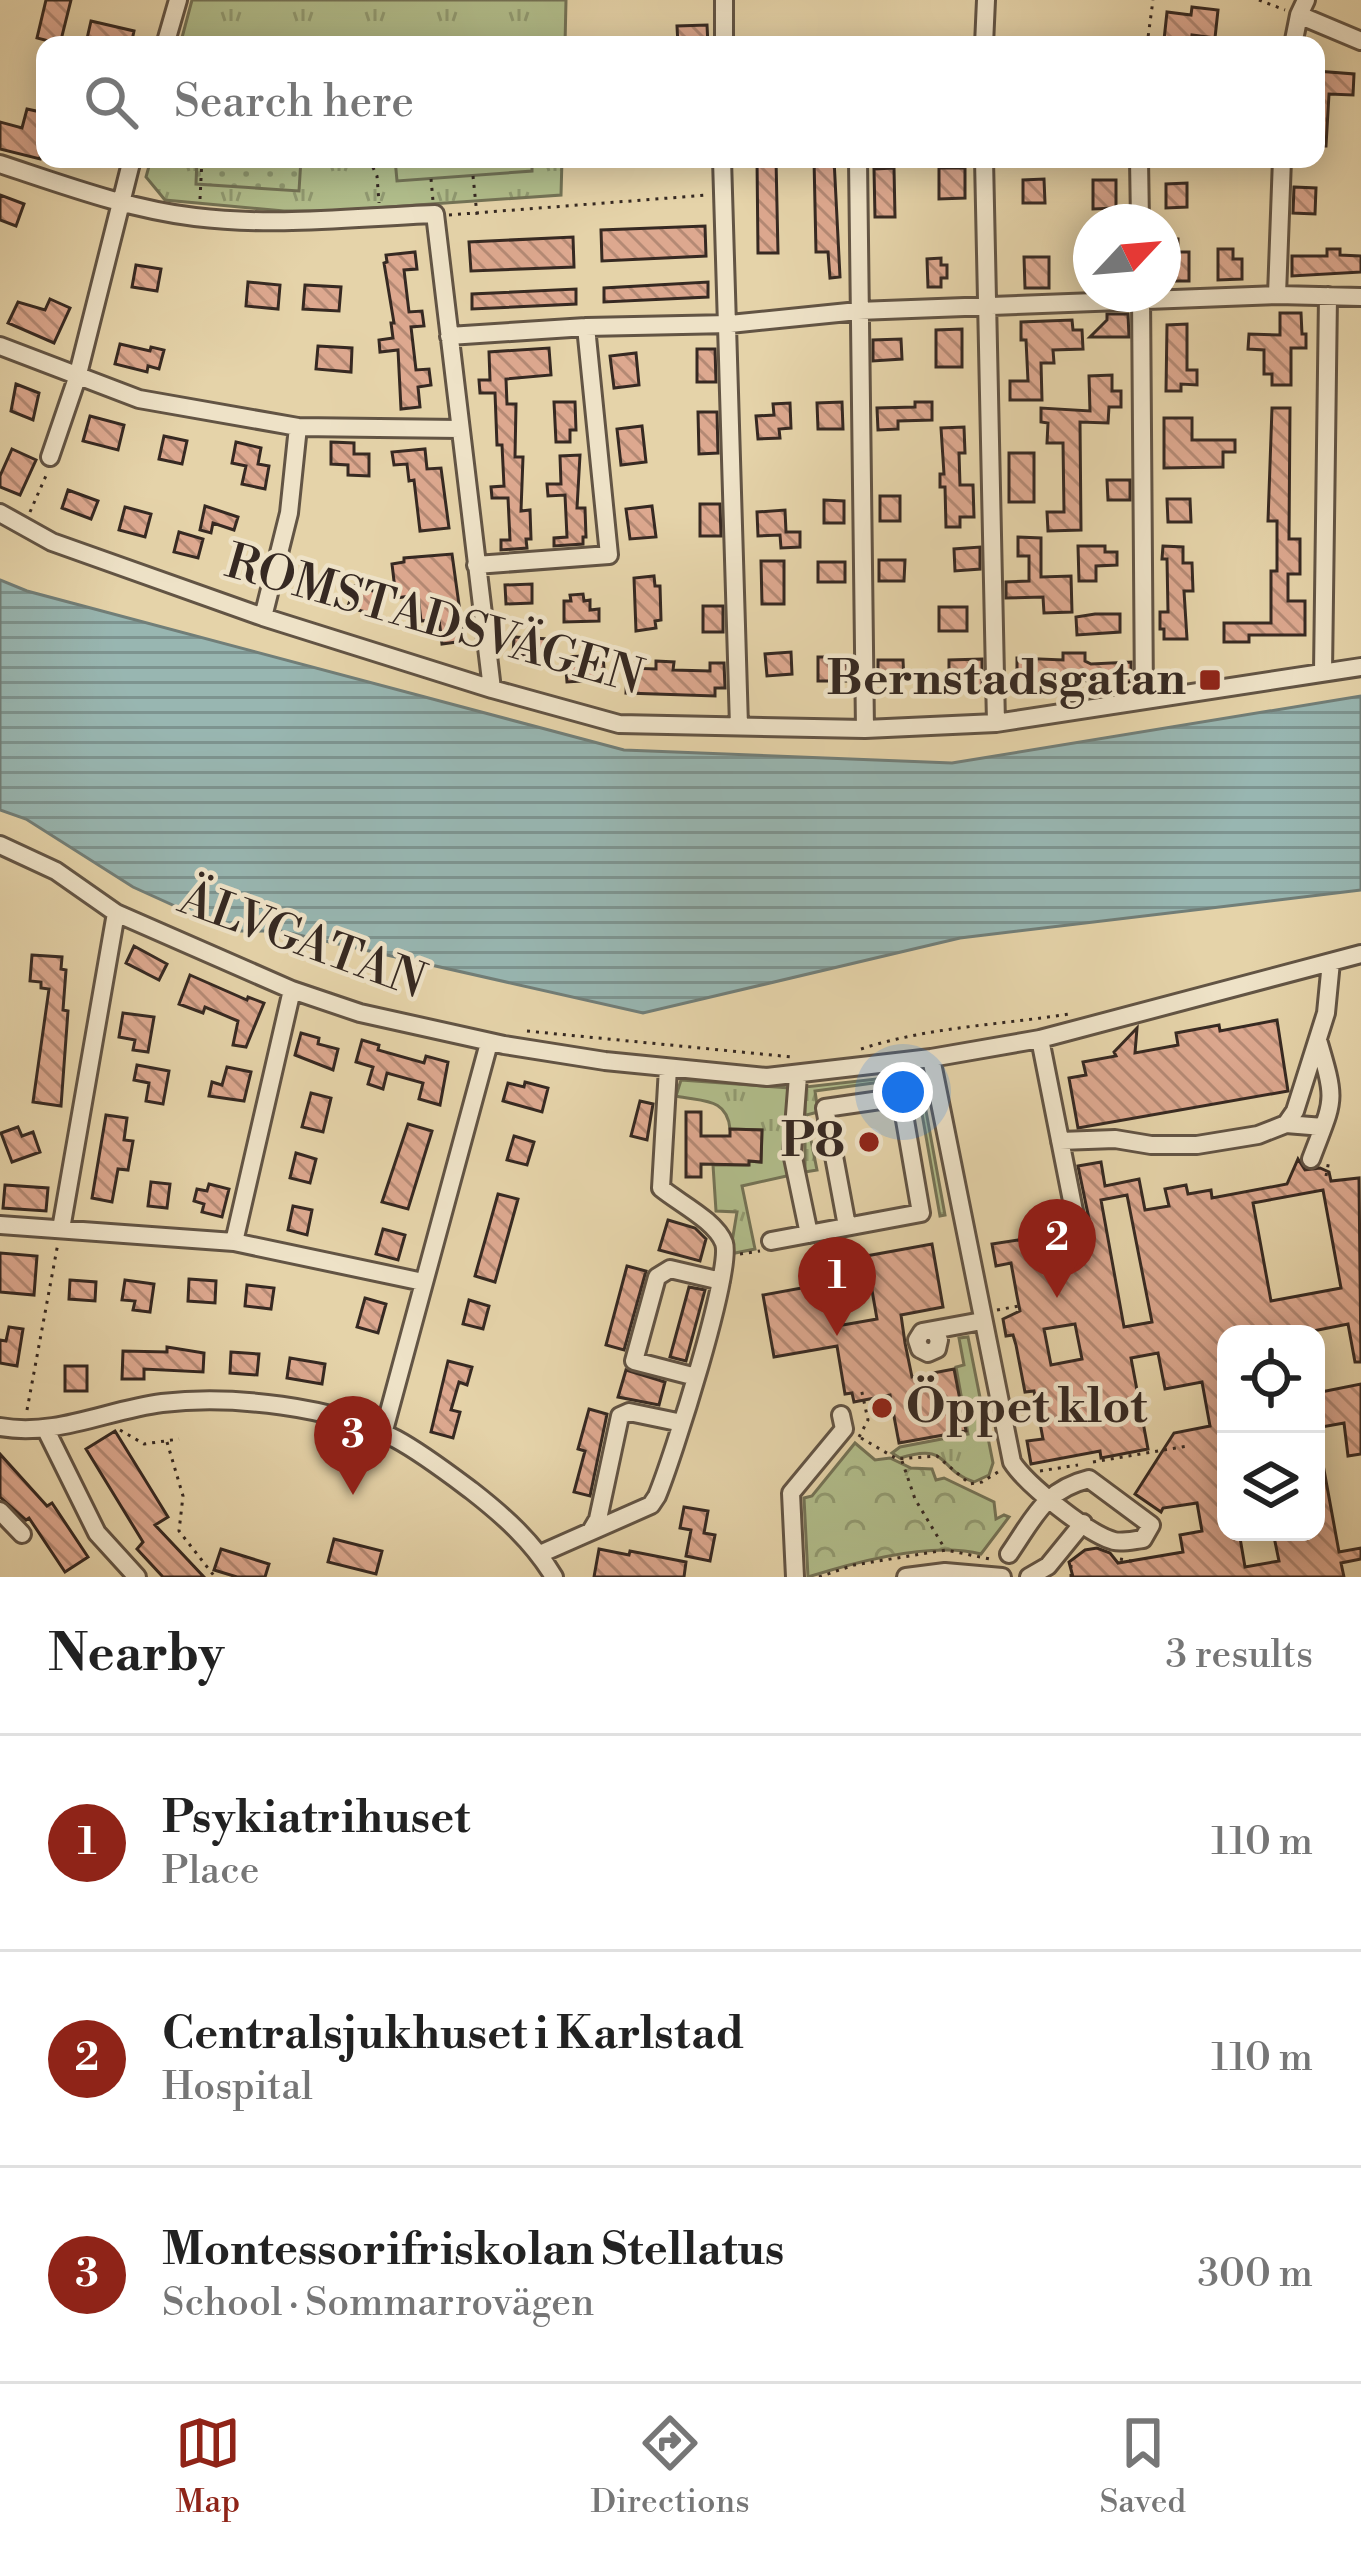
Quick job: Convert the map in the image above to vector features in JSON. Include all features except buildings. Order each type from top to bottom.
[{"type":"street","points":[[168,36],[178,0]]},
{"type":"street","points":[[724,0],[724,36]]},
{"type":"street","points":[[984,36],[986,0]]},
{"type":"street","points":[[1302,8],[1361,41]]},
{"type":"street","points":[[0,164],[120,203],[199,218],[311,223],[435,214],[492,689]]},
{"type":"street","points":[[50,457],[76,378],[130,168]]},
{"type":"street","points":[[722,168],[739,726]]},
{"type":"street","points":[[858,168],[865,729]]},
{"type":"street","points":[[984,168],[996,723]]},
{"type":"street","points":[[1139,168],[1140,204]]},
{"type":"street","points":[[1276,295],[1282,168]]},
{"type":"street","points":[[1181,296],[1361,297]]},
{"type":"street","points":[[1323,672],[1328,296]]},
{"type":"street","points":[[448,336],[1073,302]]},
{"type":"street","points":[[1142,312],[1144,699]]},
{"type":"street","points":[[476,566],[608,555],[586,327]]},
{"type":"street","points":[[0,346],[140,399],[298,427],[460,429]]},
{"type":"street","points":[[262,616],[289,513],[298,427]]},
{"type":"street","name":"ROMSTADSVÄGEN","points":[[0,513],[52,542],[262,616],[620,724],[865,729],[996,723],[1361,667]]},
{"type":"street","name":"ÄLVGATAN","points":[[0,845],[56,871],[116,913],[292,990],[359,1013],[488,1042],[767,1077],[801,1067],[931,1058],[1040,1039],[1361,954]]},
{"type":"street","points":[[61,1229],[116,913]]},
{"type":"street","points":[[1286,1124],[1295,1111],[1326,1013],[1331,962]]},
{"type":"street","points":[[234,1242],[292,990]]},
{"type":"street","points":[[1040,1039],[1076,1221]]},
{"type":"street","points":[[1311,1159],[1333,1096],[1318,1040]]},
{"type":"street","points":[[383,1434],[488,1042]]},
{"type":"street","points":[[931,1058],[1012,1462],[1026,1480],[1049,1496],[1083,1523],[1115,1542],[1143,1539],[1151,1525],[1089,1479],[1064,1485],[1049,1496],[1009,1554]]},
{"type":"street","points":[[801,1067],[796,1162],[809,1234]]},
{"type":"street","points":[[540,1554],[651,1504],[662,1485],[696,1377],[727,1257],[719,1234],[662,1188],[668,1068]]},
{"type":"street","points":[[771,1241],[921,1213],[901,1097],[825,1108],[847,1226]]},
{"type":"street","points":[[1060,1142],[1115,1139],[1197,1145],[1258,1135],[1286,1124],[1323,1127]]},
{"type":"street","points":[[0,1226],[234,1242],[423,1282]]},
{"type":"street","points":[[696,1377],[634,1361],[657,1277],[670,1269],[721,1281]]},
{"type":"street","points":[[935,1333],[986,1316]]},
{"type":"street","points":[[0,1427],[46,1430],[163,1403],[249,1402],[319,1414],[383,1434],[457,1480],[503,1516],[540,1554],[554,1577]]},
{"type":"street","points":[[591,1531],[598,1520],[620,1416],[629,1412],[682,1423]]},
{"type":"street","points":[[46,1430],[98,1533],[137,1577]]},
{"type":"street","points":[[795,1577],[791,1493],[849,1431]]},
{"type":"street","points":[[0,1511],[22,1534]]},
{"type":"street","points":[[1029,1577],[1048,1567],[1083,1523]]},
{"type":"street","points":[[906,1577],[944,1572],[1002,1577]]},
{"type":"path","points":[[1148,36],[1153,0]]},
{"type":"path","points":[[1259,0],[1302,8]]},
{"type":"path","points":[[199,218],[202,168]]},
{"type":"path","points":[[373,168],[380,216]]},
{"type":"path","points":[[473,176],[477,215]]},
{"type":"path","points":[[431,179],[435,214],[477,215],[722,194]]},
{"type":"path","points":[[24,526],[50,457]]},
{"type":"path","points":[[856,1051],[909,1033],[1085,1011]]},
{"type":"path","points":[[520,1047],[522,1030],[801,1067]]},
{"type":"path","points":[[23,1431],[61,1229]]},
{"type":"path","points":[[986,1316],[1019,1306]]},
{"type":"path","points":[[849,1431],[868,1420],[861,1388]]},
{"type":"path","points":[[110,1413],[116,1427],[144,1444],[179,1439]]},
{"type":"path","points":[[849,1431],[901,1460],[937,1456],[958,1477],[975,1484],[998,1472]]},
{"type":"path","points":[[167,1442],[183,1496],[179,1531],[214,1577]]},
{"type":"path","points":[[1032,1472],[1188,1446]]},
{"type":"path","points":[[901,1460],[915,1499],[946,1550]]},
{"type":"green space","points":[[192,0],[566,0],[565,36],[182,36]]},
{"type":"green space","points":[[148,168],[562,168],[561,195],[331,211],[165,200],[146,177]]},
{"type":"green space","points":[[197,168],[300,168],[299,191],[196,184]]},
{"type":"green space","points":[[396,168],[532,168],[532,171],[397,181]]},
{"type":"green space","points":[[912,1075],[920,1078],[945,1215],[940,1216],[918,1091],[906,1093],[903,1079],[815,1091],[818,1112],[806,1115],[817,1170],[805,1172],[805,1087]]},
{"type":"green space","points":[[681,1080],[790,1088],[791,1175],[742,1186],[755,1249],[730,1254],[737,1212],[716,1211],[713,1165],[761,1162],[762,1130],[730,1129],[718,1106],[676,1096]]},
{"type":"green space","points":[[968,1337],[993,1463],[989,1475],[974,1482],[936,1455],[900,1458],[892,1453],[900,1447],[968,1434],[956,1367],[964,1365],[959,1338]]},
{"type":"green space","points":[[855,1443],[875,1460],[890,1458],[911,1468],[932,1469],[936,1480],[944,1478],[994,1502],[996,1519],[1009,1517],[981,1554],[917,1552],[808,1577],[804,1498],[812,1496]]},
{"type":"water","points":[[0,580],[624,750],[952,763],[1361,696],[1361,890],[960,938],[643,1013],[281,931],[230,931],[133,887],[26,819],[0,810]]},
{"type":"place","name":"Bernstadsgatan","points":[[1210,680]]},
{"type":"place","name":"P8","points":[[869,1142]]},
{"type":"place","name":"Centralsjukhuset i Karlstad","points":[[1057,1298]]},
{"type":"place","name":"Psykiatrihuset","points":[[837,1336]]},
{"type":"place","name":"Öppet klot","points":[[882,1408]]},
{"type":"place","name":"Montessorifriskolan Stellatus","points":[[353,1495]]}]
